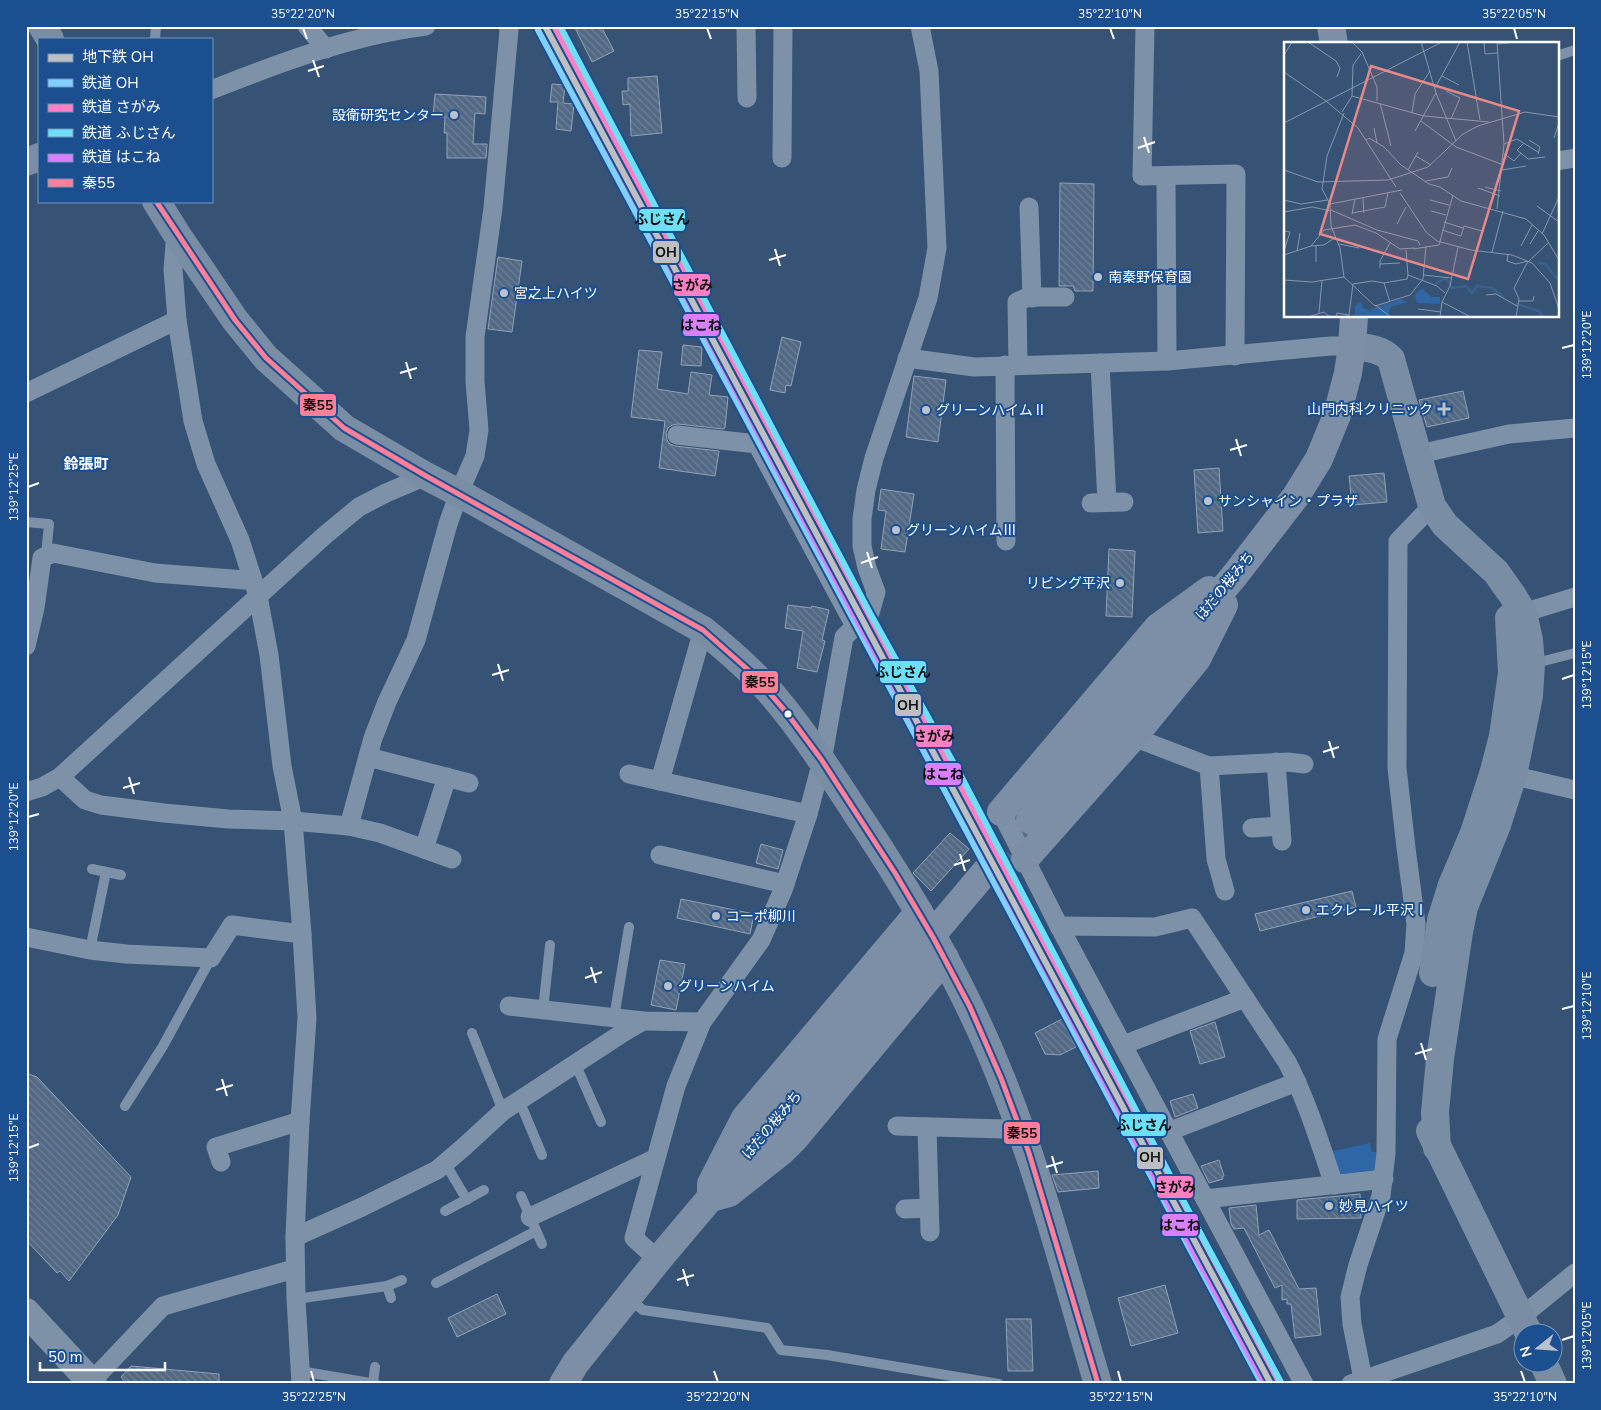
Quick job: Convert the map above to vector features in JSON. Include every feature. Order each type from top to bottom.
[{"type":"highway","points":[[26,1312],[92,1383]]},
{"type":"main road","points":[[1331,26],[1334,42]]},
{"type":"main road","name":"はだの桜みち","points":[[1030,820],[1235,575],[1296,496],[1319,460],[1337,415],[1348,373],[1354,318]]},
{"type":"main road","points":[[1026,859],[1134,735],[1197,659],[1227,598],[1235,575]]},
{"type":"main road","points":[[1002,812],[1158,627],[1212,588],[1235,575]]},
{"type":"main road","name":"はだの桜みち","points":[[563,1384],[575,1364],[658,1260],[986,871]]},
{"type":"main road","points":[[921,914],[744,1118],[711,1184],[711,1198],[728,1193],[782,1151],[795,1138],[943,954]]},
{"type":"street","points":[[42,26],[49,38]]},
{"type":"street","points":[[307,26],[326,49]]},
{"type":"street","points":[[212,90],[248,75],[326,49],[402,28],[426,26]]},
{"type":"street","points":[[348,826],[368,757],[387,702],[416,640],[448,524],[459,492],[475,456],[479,430],[475,381],[475,337],[493,208],[508,26]]},
{"type":"street","points":[[746,26],[739,64],[747,98]]},
{"type":"street","points":[[782,158],[790,105],[783,26]]},
{"type":"street","points":[[658,1260],[634,1238],[676,1086],[702,1022],[761,940],[784,884],[808,814],[822,761],[844,637],[870,613],[876,592],[867,568],[862,546],[862,519],[866,490],[874,458],[928,298],[937,248],[929,71],[920,26]]},
{"type":"street","points":[[1145,26],[1142,176],[1166,177],[1236,174],[1235,356]]},
{"type":"street","points":[[26,162],[38,157]]},
{"type":"street","points":[[1558,161],[1575,158]]},
{"type":"street","points":[[1166,177],[1167,361]]},
{"type":"street","points":[[157,202],[235,320],[266,358],[344,428],[426,476],[459,492],[703,630],[729,651],[761,682],[822,761],[879,846],[943,954],[1000,1075],[1035,1169],[1098,1384]]},
{"type":"street","points":[[1025,217],[1032,298]]},
{"type":"street","points":[[176,233],[173,269],[177,320],[193,421],[206,464],[240,540],[258,596],[269,655],[282,766],[293,821],[307,1018],[300,1121],[294,1269],[301,1377]]},
{"type":"street","points":[[1006,541],[998,460],[1012,365],[1017,302],[1028,297],[1065,298]]},
{"type":"street","points":[[26,394],[177,320]]},
{"type":"street","points":[[907,358],[974,366],[1100,363],[1167,361],[1331,346],[1352,346],[1376,349],[1384,352],[1391,359],[1432,506],[1445,525],[1469,548],[1516,615],[1529,640],[1531,664],[1529,696],[1504,773],[1474,833],[1452,885],[1441,920],[1434,956],[1420,1073],[1422,1102],[1428,1127],[1523,1322]]},
{"type":"street","points":[[1100,363],[1111,437],[1107,502]]},
{"type":"street","points":[[1418,454],[1509,434],[1575,428]]},
{"type":"street","points":[[677,435],[757,444],[855,626]]},
{"type":"street","points":[[26,792],[42,787],[60,777],[324,536],[359,507],[426,476]]},
{"type":"street","points":[[1432,506],[1398,541],[1397,768],[1416,924],[1434,956]]},
{"type":"street","points":[[26,646],[35,608],[42,558],[46,555],[53,553],[155,573],[245,580],[252,578]]},
{"type":"street","points":[[1516,615],[1575,597]]},
{"type":"street","points":[[1504,773],[1503,736],[1512,673],[1516,615]]},
{"type":"street","points":[[660,781],[703,630]]},
{"type":"street","points":[[1134,735],[1141,740],[1209,766],[1276,762],[1304,764]]},
{"type":"street","points":[[368,757],[469,783]]},
{"type":"street","points":[[1252,828],[1282,833],[1276,762]]},
{"type":"street","points":[[1209,766],[1216,859],[1225,891]]},
{"type":"street","points":[[1504,773],[1575,790]]},
{"type":"street","points":[[629,774],[808,814]]},
{"type":"street","points":[[60,777],[85,800],[102,805],[228,819],[293,821],[348,826],[380,833],[452,858]]},
{"type":"street","points":[[424,849],[447,778]]},
{"type":"street","points":[[1002,812],[1060,926],[1304,1384]]},
{"type":"street","points":[[660,855],[784,884]]},
{"type":"street","points":[[1060,926],[1155,927],[1192,918],[1287,1062],[1317,1132],[1334,1185]]},
{"type":"street","points":[[26,937],[90,950],[126,954],[211,958],[232,925],[302,934]]},
{"type":"street","points":[[1434,956],[1387,1038],[1384,1179],[1381,1196],[1358,1265],[1350,1297],[1352,1324],[1364,1381],[1514,1328]]},
{"type":"street","points":[[1123,1045],[1244,998]]},
{"type":"street","points":[[509,1006],[643,1021],[702,1022]]},
{"type":"street","points":[[295,1237],[437,1170],[503,1111],[643,1021]]},
{"type":"street","points":[[1170,1131],[1297,1082]]},
{"type":"street","points":[[214,1150],[300,1121]]},
{"type":"street","points":[[897,1126],[1005,1129],[1019,1126]]},
{"type":"street","points":[[927,1127],[930,1232]]},
{"type":"street","points":[[533,1224],[656,1158]]},
{"type":"street","points":[[1205,1198],[1384,1179]]},
{"type":"street","points":[[905,1209],[930,1208]]},
{"type":"street","points":[[92,1383],[163,1306],[294,1269]]},
{"type":"street","points":[[1527,1322],[1575,1273]]},
{"type":"street","points":[[1548,1372],[1553,1384]]},
{"type":"lane","points":[[1558,56],[1575,50]]},
{"type":"lane","points":[[26,522],[49,524],[46,555]]},
{"type":"lane","points":[[1531,664],[1575,653]]},
{"type":"lane","points":[[92,869],[121,875]]},
{"type":"lane","points":[[90,950],[106,872]]},
{"type":"lane","points":[[614,1018],[629,927]]},
{"type":"lane","points":[[543,1010],[550,945]]},
{"type":"lane","points":[[125,1106],[163,1046],[211,958]]},
{"type":"lane","points":[[472,1033],[503,1111]]},
{"type":"lane","points":[[575,1063],[601,1122]]},
{"type":"lane","points":[[519,1100],[542,1155]]},
{"type":"lane","points":[[445,1163],[467,1200]]},
{"type":"lane","points":[[445,1212],[484,1190]]},
{"type":"lane","points":[[521,1196],[542,1244]]},
{"type":"lane","points":[[436,1283],[533,1224]]},
{"type":"lane","points":[[296,1299],[387,1286],[402,1280]]},
{"type":"lane","points":[[387,1286],[391,1298]]},
{"type":"lane","points":[[628,1298],[643,1310],[767,1328],[781,1350],[827,1355],[999,1384]]},
{"type":"lane","points":[[301,1377],[375,1383],[375,1367]]},
{"type":"shaded area","points":[[1370,1143],[1372,1152],[1382,1152],[1380,1170],[1339,1179],[1329,1152]]},
{"type":"building","points":[[574,26],[601,26],[614,51],[592,62]]},
{"type":"building","points":[[657,76],[662,133],[631,136],[630,104],[623,105],[622,91],[628,91],[628,78]]},
{"type":"building","points":[[552,84],[565,85],[563,103],[574,104],[571,131],[556,129],[558,102],[550,102]]},
{"type":"building","name":"設衛研究センター","points":[[435,94],[486,97],[485,114],[475,113],[473,144],[487,144],[486,158],[447,158],[447,133],[444,133],[445,117],[433,116]]},
{"type":"building","points":[[1060,183],[1094,184],[1093,291],[1075,291],[1073,286],[1059,286]]},
{"type":"building","name":"宮之上ハイツ","points":[[498,257],[522,261],[512,332],[488,329]]},
{"type":"building","points":[[782,337],[801,342],[791,386],[786,385],[785,393],[770,390]]},
{"type":"building","points":[[683,345],[702,347],[701,366],[681,365]]},
{"type":"building","points":[[639,350],[662,352],[657,389],[688,394],[691,372],[712,375],[709,395],[728,397],[725,428],[678,424],[668,428],[666,433],[667,440],[675,446],[719,451],[715,476],[659,468],[665,421],[631,417]]},
{"type":"building","name":"グリーンハイムⅡ","points":[[914,376],[946,380],[938,442],[906,437]]},
{"type":"building","name":"山門内科クリニック","points":[[1463,391],[1469,418],[1427,427],[1419,400]]},
{"type":"building","name":"サンシャイン・プラザ","points":[[1219,468],[1223,531],[1198,533],[1194,470]]},
{"type":"building","points":[[1384,473],[1387,502],[1352,505],[1349,476]]},
{"type":"building","name":"グリーンハイムⅢ","points":[[881,489],[914,494],[905,552],[881,549],[886,511],[878,510]]},
{"type":"building","name":"リビング平沢","points":[[1109,549],[1135,551],[1132,617],[1106,616]]},
{"type":"building","points":[[788,605],[811,608],[812,606],[829,610],[822,640],[825,641],[817,672],[797,668],[803,631],[785,628]]},
{"type":"building","points":[[950,833],[969,849],[931,891],[913,873]]},
{"type":"building","points":[[761,844],[783,850],[778,869],[756,863]]},
{"type":"building","name":"エクレール平沢Ⅰ","points":[[1352,891],[1356,907],[1260,931],[1255,914]]},
{"type":"building","name":"コーポ柳川","points":[[681,899],[754,914],[750,934],[677,918]]},
{"type":"building","name":"グリーンハイム","points":[[660,960],[685,964],[676,1010],[651,1005]]},
{"type":"building","points":[[1062,1019],[1076,1047],[1060,1055],[1045,1054],[1035,1033]]},
{"type":"building","points":[[1215,1022],[1225,1057],[1200,1064],[1190,1031]]},
{"type":"building","points":[[26,1073],[37,1077],[131,1177],[118,1215],[69,1281],[60,1271],[57,1273],[26,1240]]},
{"type":"building","points":[[1193,1094],[1198,1108],[1175,1117],[1170,1101]]},
{"type":"building","points":[[1219,1160],[1224,1176],[1222,1177],[1223,1179],[1209,1183],[1201,1166]]},
{"type":"building","points":[[1098,1171],[1099,1188],[1058,1192],[1052,1175]]},
{"type":"building","name":"妙見ハイツ","points":[[1360,1194],[1361,1218],[1297,1219],[1297,1200]]},
{"type":"building","points":[[1256,1205],[1259,1235],[1269,1230],[1299,1289],[1316,1288],[1321,1335],[1295,1338],[1291,1304],[1287,1304],[1287,1299],[1282,1300],[1282,1285],[1275,1288],[1244,1228],[1234,1229],[1231,1224],[1229,1208]]},
{"type":"building","points":[[1165,1285],[1178,1333],[1131,1346],[1118,1298]]},
{"type":"building","points":[[497,1294],[506,1314],[457,1337],[448,1318]]},
{"type":"building","points":[[1006,1319],[1031,1319],[1033,1371],[1008,1371]]},
{"type":"building","points":[[131,1366],[219,1374],[219,1384],[127,1384],[121,1377]]},
{"type":"tunnel","points":[[986,871],[1030,820]]},
{"type":"metro line","name":"OH","points":[[545,26],[1271,1384]]},
{"type":"rail line","name":"さがみ","points":[[554,26],[1278,1380]]},
{"type":"rail line","name":"ふじさん","points":[[560,26],[870,613],[961,776],[1204,1240],[1282,1384]]},
{"type":"rail line","name":"OH","points":[[538,30],[1262,1384]]},
{"type":"rail line","name":"はこね","points":[[547,33],[857,620],[948,783],[1191,1247],[1265,1384]]},
{"type":"transit line","name":"秦55","points":[[157,202],[235,320],[266,358],[344,428],[426,476],[703,630],[754,675],[786,712],[821,759],[895,873],[934,939],[970,1007],[1001,1078],[1029,1153],[1098,1384]]},
{"type":"place","name":"設衛研究センター","points":[[454,115]]},
{"type":"place","name":"南秦野保育園","points":[[1098,277]]},
{"type":"place","name":"宮之上ハイツ","points":[[504,293]]},
{"type":"place","name":"山門内科クリニック","points":[[1444,409]]},
{"type":"place","name":"グリーンハイムⅡ","points":[[926,410]]},
{"type":"place","name":"サンシャイン・プラザ","points":[[1208,501]]},
{"type":"place","name":"グリーンハイムⅢ","points":[[896,530]]},
{"type":"place","name":"リビング平沢","points":[[1120,583]]},
{"type":"place","name":"エクレール平沢Ⅰ","points":[[1306,910]]},
{"type":"place","name":"コーポ柳川","points":[[716,916]]},
{"type":"place","name":"グリーンハイム","points":[[668,986]]},
{"type":"place","name":"妙見ハイツ","points":[[1329,1206]]},
{"type":"district","name":"鈴張町","points":[[86,464]]}]
